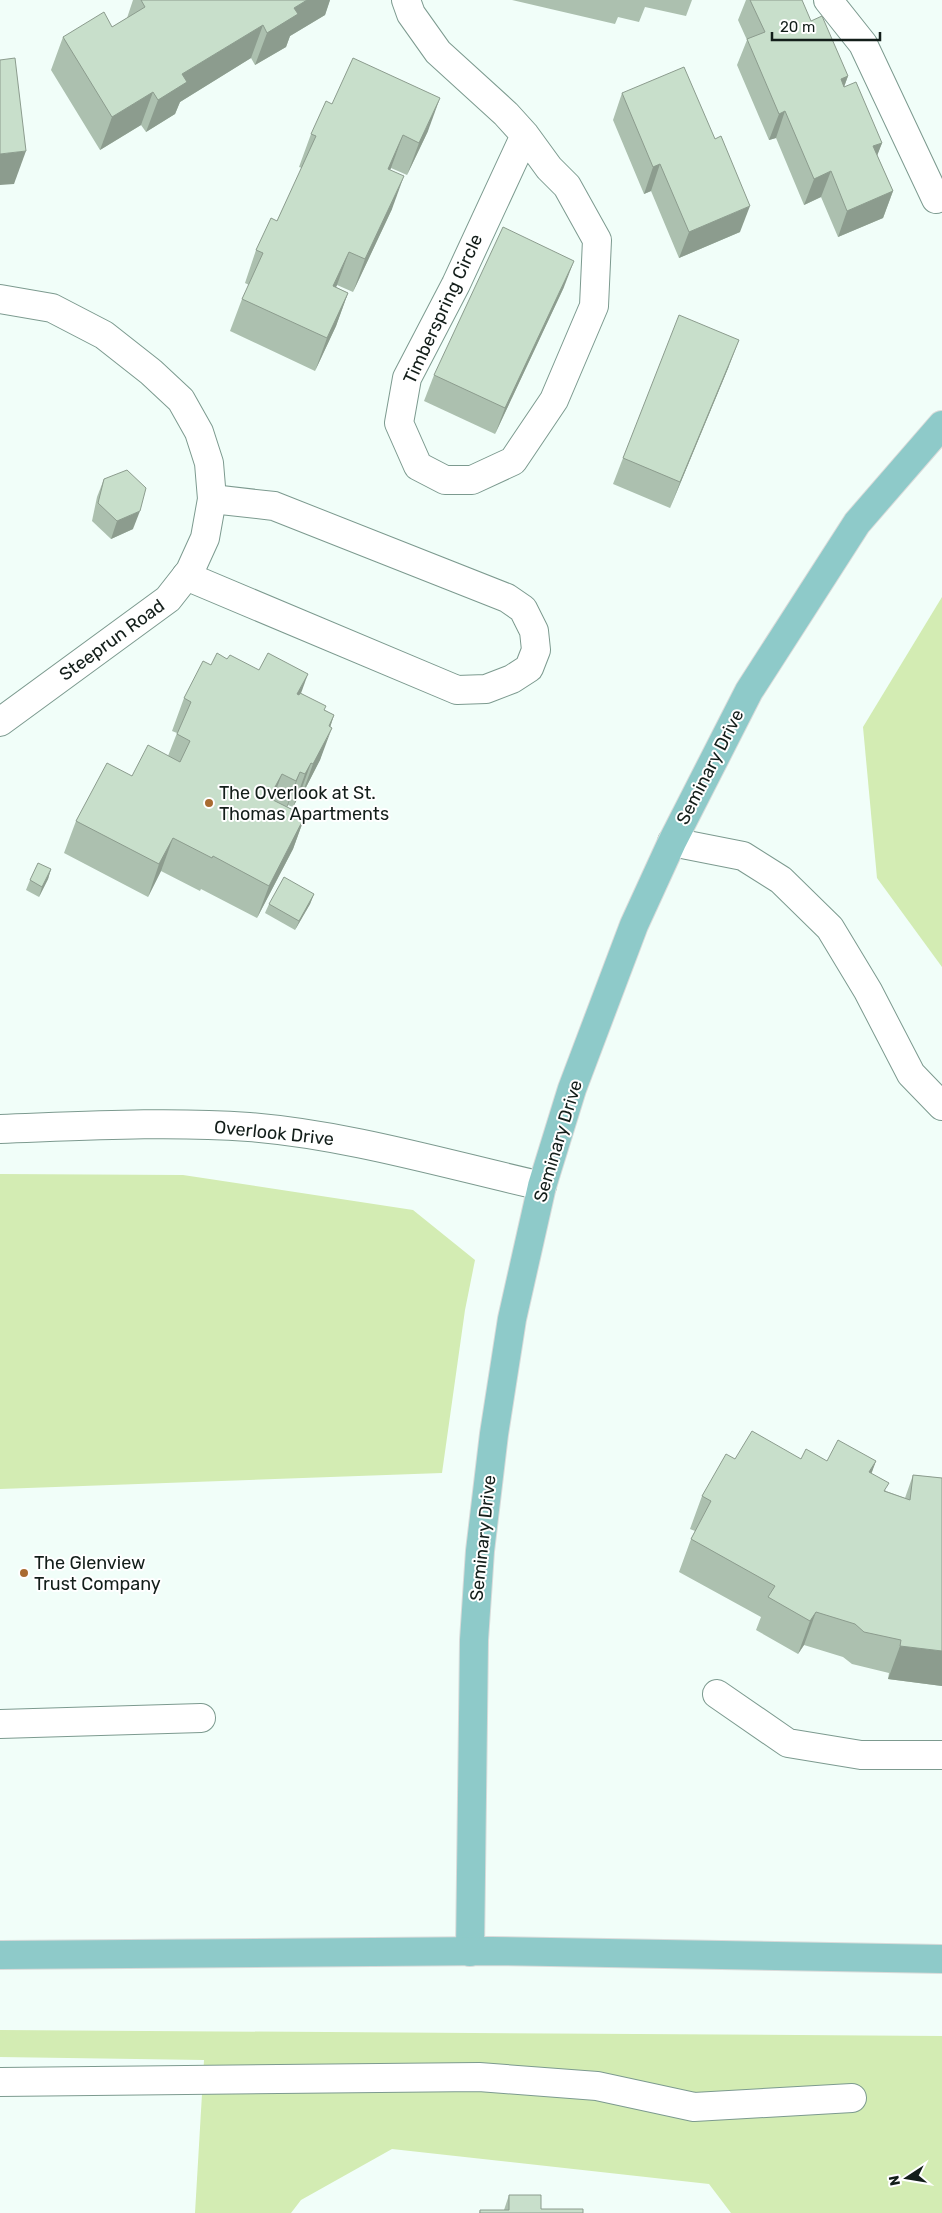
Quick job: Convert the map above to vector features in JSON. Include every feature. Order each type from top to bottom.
[{"type":"main road","name":"Seminary Drive","points":[[470,1952],[474,1640],[480,1551],[494,1434],[512,1318],[542,1186],[572,1089],[634,925],[672,842],[749,691],[857,523],[942,425]]},
{"type":"main road","points":[[0,1955],[470,1952],[942,1959]]},
{"type":"street","name":"Timberspring Circle","points":[[406,0],[411,14],[438,52],[506,114],[525,135],[549,168],[567,186],[597,240],[594,306],[554,400],[513,461],[472,480],[445,480],[418,466],[399,422],[406,378],[456,284],[525,135]]},
{"type":"street","points":[[828,0],[863,44],[936,199]]},
{"type":"street","name":"Steeprun Road","points":[[0,299],[52,308],[104,335],[151,372],[181,400],[199,432],[209,463],[212,499],[205,538],[190,571],[168,599],[0,722]]},
{"type":"street","points":[[186,576],[457,690],[486,689],[512,679],[529,668],[536,650],[534,631],[523,609],[507,598],[274,506],[212,499]]},
{"type":"street","points":[[672,842],[744,856],[781,880],[802,900],[830,928],[868,991],[911,1074],[942,1106]]},
{"type":"street","name":"Overlook Drive","points":[[0,1129],[159,1125],[249,1127],[335,1138],[542,1186]]},
{"type":"street","points":[[717,1694],[788,1743],[861,1755],[942,1755]]},
{"type":"street","points":[[0,1724],[201,1718]]},
{"type":"street","points":[[0,2082],[479,2077],[596,2086],[694,2107],[852,2098]]},
{"type":"green space","points":[[942,597],[942,967],[877,878],[863,727]]},
{"type":"green space","points":[[0,1174],[183,1175],[413,1210],[475,1260],[465,1310],[442,1473],[0,1489]]},
{"type":"green space","points":[[0,2030],[942,2036],[942,2213],[731,2213],[709,2184],[392,2149],[301,2200],[291,2213],[195,2213],[204,2060],[0,2057]]},
{"type":"building","points":[[141,0],[307,0],[294,8],[298,14],[267,33],[263,25],[182,74],[187,82],[158,100],[153,92],[112,117],[63,37],[104,12],[112,27],[145,7]]},
{"type":"building","points":[[750,0],[802,0],[811,21],[822,16],[848,76],[841,79],[844,87],[856,82],[882,143],[873,146],[893,191],[847,211],[831,171],[814,179],[785,111],[779,114],[747,39],[765,32]]},
{"type":"building","points":[[15,58],[26,151],[0,154],[0,60]]},
{"type":"building","points":[[353,58],[440,98],[419,143],[403,135],[388,169],[404,176],[365,259],[349,252],[333,286],[348,293],[327,338],[242,299],[263,253],[256,250],[271,218],[277,221],[316,136],[311,134],[326,101],[332,104]]},
{"type":"building","points":[[684,67],[715,139],[721,136],[750,206],[689,232],[660,164],[653,167],[622,93]]},
{"type":"building","points":[[503,227],[574,261],[505,408],[434,375]]},
{"type":"building","points":[[679,315],[739,340],[680,482],[623,458]]},
{"type":"building","points":[[127,470],[146,488],[140,511],[117,521],[98,503],[104,479]]},
{"type":"building","name":"The Overlook at St. Thomas Apartments","points":[[217,653],[227,659],[230,655],[259,670],[268,653],[308,674],[297,694],[299,695],[300,693],[326,706],[324,710],[334,715],[329,726],[332,728],[313,764],[311,763],[305,774],[300,772],[296,781],[282,774],[269,798],[305,816],[269,886],[213,856],[212,858],[173,838],[159,864],[76,821],[107,763],[132,776],[148,745],[180,762],[190,741],[177,734],[191,702],[184,698],[203,661],[211,665]]},
{"type":"building","points":[[38,863],[51,869],[42,887],[30,880]]},
{"type":"building","points":[[284,877],[314,894],[299,921],[269,904]]},
{"type":"building","points":[[752,1431],[801,1459],[806,1449],[827,1461],[838,1440],[876,1461],[869,1472],[889,1483],[884,1491],[910,1500],[913,1475],[942,1478],[942,1651],[900,1646],[901,1640],[864,1632],[855,1624],[816,1612],[810,1621],[768,1597],[775,1586],[691,1539],[711,1501],[702,1496],[726,1454],[735,1459]]},
{"type":"building","points":[[509,2195],[541,2195],[541,2209],[583,2209],[583,2213],[480,2213],[480,2210],[509,2210]]},
{"type":"place","name":"The Overlook at St. Thomas Apartments","points":[[209,803]]},
{"type":"place","name":"The Glenview Trust Company","points":[[24,1573]]}]
